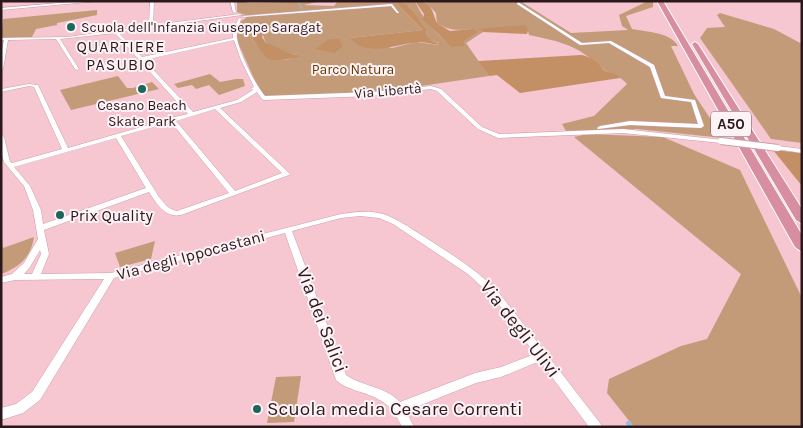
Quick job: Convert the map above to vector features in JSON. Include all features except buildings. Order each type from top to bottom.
[{"type":"highway","name":"A50","points":[[660,1],[802,247]]},
{"type":"highway","name":"A50","points":[[667,1],[802,220]]},
{"type":"street","points":[[2,3],[8,1]]},
{"type":"street","points":[[1,10],[98,1]]},
{"type":"street","points":[[151,26],[152,1]]},
{"type":"street","points":[[232,1],[235,12],[242,17]]},
{"type":"street","points":[[518,3],[580,44],[610,42],[652,66],[663,97],[693,101],[701,126],[630,123],[602,127],[592,132]]},
{"type":"street","points":[[1,70],[3,42],[59,40],[218,18],[332,9],[392,5],[398,12]]},
{"type":"street","points":[[10,166],[259,93],[233,39],[230,18],[235,12]]},
{"type":"street","points":[[233,39],[242,17]]},
{"type":"street","points":[[115,31],[191,114]]},
{"type":"street","points":[[140,59],[233,39]]},
{"type":"street","points":[[59,40],[76,69]]},
{"type":"street","points":[[1,91],[29,85],[36,86],[65,149]]},
{"type":"street","name":"Via Libertà","points":[[259,93],[269,99],[283,99],[372,94],[431,87],[439,90],[488,133],[508,137],[592,132]]},
{"type":"street","points":[[117,135],[151,189],[167,210],[172,213],[181,213],[285,176],[287,173],[216,107]]},
{"type":"street","points":[[172,119],[234,194]]},
{"type":"street","points":[[592,132],[640,131],[802,151]]},
{"type":"street","points":[[1,137],[7,162],[34,197],[45,254],[35,277]]},
{"type":"street","points":[[41,228],[151,189]]},
{"type":"street","name":"Via degli Ippocastani","points":[[1,280],[15,277],[111,276],[349,215],[378,216]]},
{"type":"street","name":"Via degli Ulivi","points":[[378,216],[399,225],[474,273],[497,296],[596,427]]},
{"type":"street","name":"Via dei Salici","points":[[288,230],[340,376],[346,382],[385,395],[399,408],[408,427]]},
{"type":"street","points":[[15,277],[27,266],[42,240]]},
{"type":"street","points":[[1,414],[19,409],[36,396],[111,276]]},
{"type":"street","points":[[399,408],[475,378],[501,372],[542,356]]},
{"type":"green space","name":"Parco Natura","points":[[237,1],[250,3],[321,1],[304,5],[334,6],[338,1],[415,1],[430,25],[451,44],[464,41],[479,32],[469,29],[450,29],[437,23],[436,13],[425,1],[520,1],[571,33],[628,30],[622,26],[619,15],[648,1],[653,1],[653,7],[626,16],[632,29],[658,33],[674,41],[678,46],[671,46],[694,94],[723,138],[637,129],[566,131],[562,124],[594,116],[627,84],[605,71],[577,49],[560,42],[529,35],[528,31],[478,29],[483,32],[466,43],[489,76],[380,92],[266,97],[260,92],[236,38],[241,21],[246,18],[245,15],[237,12]],"holes":[[[399,6],[409,6],[427,29],[426,34],[432,41],[439,43],[439,45],[416,42],[392,48],[350,38],[423,30]],[[258,23],[266,43],[285,53],[298,55],[292,59],[285,60],[272,57],[266,53],[252,39],[255,30],[253,26]]]},
{"type":"green space","points":[[97,10],[97,15],[36,29],[32,37],[1,38],[3,19]]},
{"type":"green space","points":[[720,13],[774,29],[802,44],[802,143],[771,139],[700,38],[707,28],[725,27],[717,15]]},
{"type":"green space","points":[[210,74],[220,82],[243,79],[245,86],[219,95],[209,85],[196,89],[192,85],[178,88],[174,84]]},
{"type":"green space","points":[[118,76],[127,88],[152,82],[159,89],[71,110],[60,90]]},
{"type":"green space","points":[[587,134],[663,137],[740,170],[802,298],[802,427],[634,427],[607,393],[609,379],[681,346],[707,339],[741,274],[574,137]]},
{"type":"green space","points":[[1,233],[3,248],[34,237],[30,250],[24,260],[14,268],[1,274]]},
{"type":"green space","points":[[155,241],[151,259],[120,267],[115,253]]},
{"type":"green space","points":[[301,376],[294,422],[267,423],[276,377]]},
{"type":"shaded area","points":[[415,1],[421,1],[428,5],[437,23],[450,31],[473,29],[479,32],[464,41],[464,46],[452,47],[423,20],[424,14]]},
{"type":"shaded area","points":[[402,2],[413,10],[427,29],[426,34],[432,41],[443,45],[419,42],[373,49],[357,44],[350,38],[423,30],[397,3]]},
{"type":"shaded area","points":[[265,22],[262,37],[266,43],[299,57],[273,60],[266,56],[252,39],[255,30],[253,27],[258,23]]},
{"type":"shaded area","points":[[526,25],[527,34],[483,32],[477,29]]},
{"type":"shaded area","points":[[339,39],[343,46],[335,53],[316,49],[327,40]]},
{"type":"shaded area","points":[[581,55],[591,58],[604,70],[620,78],[520,93],[497,75],[489,76],[478,61]]},
{"type":"shaded area","points":[[773,150],[802,153],[802,186]]},
{"type":"waterway","points":[[298,1],[302,9]]},
{"type":"waterway","points":[[628,423],[631,427]]},
{"type":"place","name":"Scuola dell'Infanzia Giuseppe Saragat","points":[[71,27]]},
{"type":"place","name":"Cesano Beach Skate Park","points":[[142,89]]},
{"type":"place","name":"Prix Quality","points":[[60,215]]},
{"type":"place","name":"Scuola media Cesare Correnti","points":[[257,409]]},
{"type":"district","name":"QUARTIERE PASUBIO","points":[[121,55]]}]
